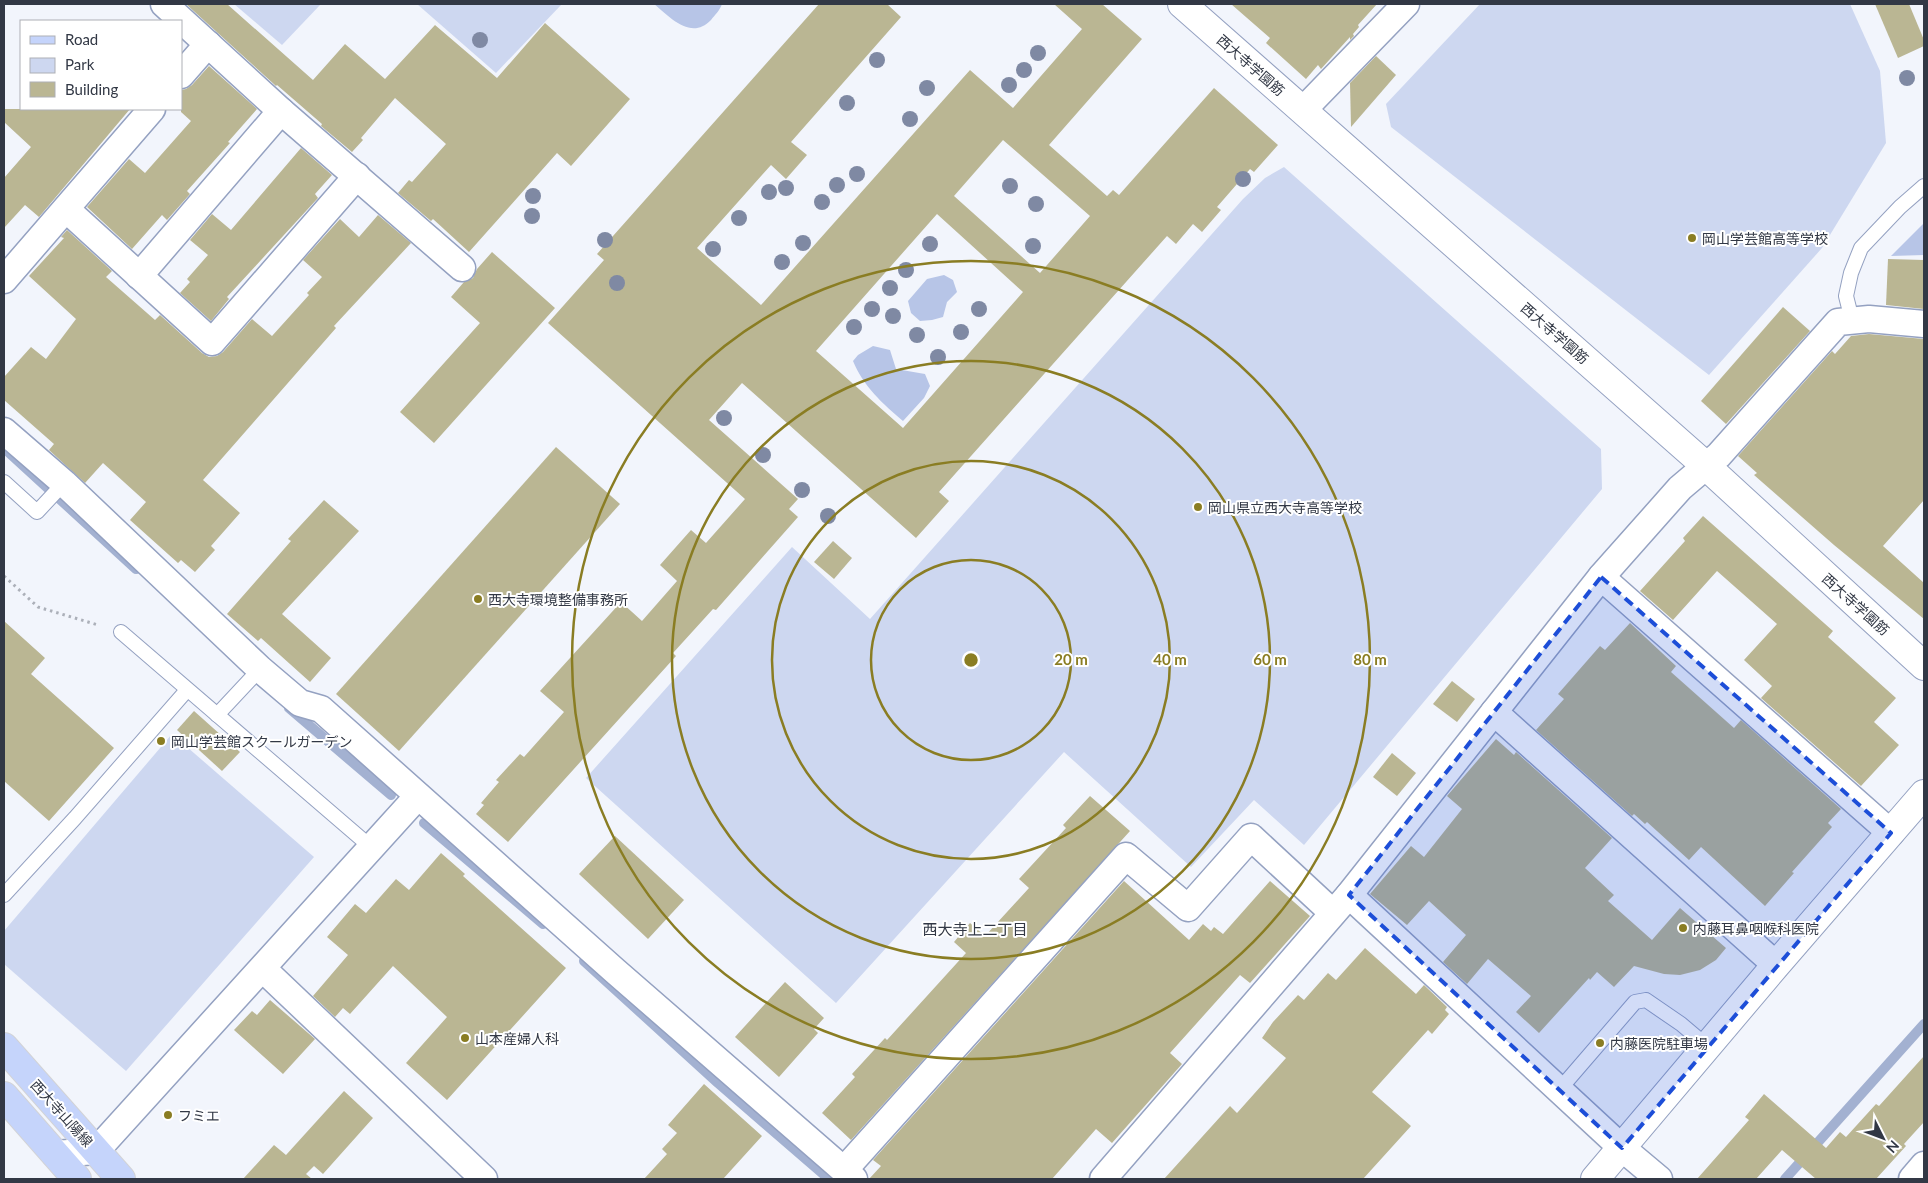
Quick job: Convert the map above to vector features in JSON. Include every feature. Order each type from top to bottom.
[{"type":"main road","name":"西大寺山陽線","points":[[4,1047],[121,1179]]},
{"type":"main road","points":[[4,1096],[77,1179]]},
{"type":"street","points":[[164,4],[182,20]]},
{"type":"street","name":"西大寺学園筋","points":[[1182,4],[1706,466],[1924,666]]},
{"type":"street","points":[[1303,110],[1406,4]]},
{"type":"street","points":[[182,20],[281,111],[462,268]]},
{"type":"street","points":[[182,74],[208,44]]},
{"type":"street","points":[[4,280],[151,110]]},
{"type":"street","points":[[140,276],[281,111]]},
{"type":"street","points":[[66,209],[212,342],[357,176]]},
{"type":"street","points":[[1103,1179],[1341,904],[1601,576],[1680,488],[1719,455],[1838,322],[1869,319],[1924,324]]},
{"type":"street","points":[[4,430],[59,489],[256,673],[300,703],[321,709],[615,971],[849,1175],[1126,856],[1188,908],[1251,837],[1341,904],[1659,1179]]},
{"type":"street","points":[[1601,576],[1892,833]]},
{"type":"street","points":[[1494,712],[1776,965]]},
{"type":"street","points":[[1595,1179],[1924,794]]},
{"type":"street","points":[[55,1154],[96,1151],[418,796]]},
{"type":"street","points":[[263,969],[484,1179]]},
{"type":"street","points":[[1912,1179],[1924,1165]]},
{"type":"lane","points":[[1852,320],[1846,296],[1850,274],[1861,248],[1900,206],[1924,186]]},
{"type":"lane","points":[[4,482],[37,512],[59,489]]},
{"type":"lane","points":[[121,632],[186,690],[372,848]]},
{"type":"lane","points":[[217,716],[256,673]]},
{"type":"lane","points":[[4,895],[75,818],[186,690]]},
{"type":"lane","points":[[1566,1082],[1635,1002],[1646,1000],[1681,1024],[1707,1046]]},
{"type":"path","points":[[4,576],[38,607],[121,632]]},
{"type":"highlighted area","points":[[1601,577],[1891,833],[1622,1148],[1349,895]]},
{"type":"green space","points":[[234,4],[321,4],[282,45]]},
{"type":"green space","points":[[417,4],[562,4],[496,73]]},
{"type":"green space","name":"岡山学芸館高等学校","points":[[1480,4],[1850,4],[1880,71],[1886,143],[1822,248],[1709,375],[1391,127],[1386,104]]},
{"type":"green space","points":[[1284,167],[1601,449],[1602,489],[1304,845],[1254,800],[1191,867],[1064,752],[836,1003],[586,778],[792,547],[870,619],[1243,199],[1265,178]]},
{"type":"green space","points":[[172,734],[314,857],[126,1071],[4,964],[4,931]]},
{"type":"shaded area","points":[[654,4],[722,4],[711,20],[703,26],[688,28],[681,25]]},
{"type":"shaded area","points":[[1924,223],[1924,255],[1891,256]]},
{"type":"shaded area","points":[[944,275],[953,280],[957,292],[947,302],[943,317],[920,321],[911,313],[908,301],[927,279]]},
{"type":"shaded area","points":[[873,346],[890,350],[896,369],[925,374],[930,386],[924,398],[903,421],[881,401],[862,379],[853,361],[858,355]]},
{"type":"building","points":[[186,4],[227,4],[313,80],[345,44],[385,79],[435,25],[497,78],[545,23],[630,99],[571,166],[557,153],[469,252],[433,219],[431,221],[398,193],[409,180],[412,182],[446,144],[395,98],[361,138],[363,140],[352,152]]},
{"type":"building","points":[[819,4],[887,4],[901,17],[791,142],[807,155],[786,179],[771,165],[697,248],[761,305],[970,70],[1013,108],[1082,29],[1054,4],[1102,4],[1142,39],[1049,145],[1107,196],[1113,190],[1119,195],[1214,88],[1278,145],[1254,172],[1250,169],[1217,207],[1221,210],[1202,232],[1193,224],[1176,244],[1167,236],[939,492],[949,501],[916,538],[742,383],[709,420],[798,499],[789,509],[798,517],[716,610],[713,609],[673,653],[676,656],[508,842],[476,814],[484,805],[481,803],[499,782],[496,780],[520,754],[524,757],[564,712],[540,691],[621,602],[642,621],[677,581],[660,565],[691,530],[706,543],[745,499],[548,323],[604,260],[597,254]],"holes":[[[1003,140],[1090,216],[1040,273],[954,196]],[[937,214],[1023,292],[903,428],[816,351]]]},
{"type":"building","points":[[1231,4],[1377,4],[1358,25],[1359,27],[1353,34],[1354,36],[1350,40],[1350,37],[1321,69],[1318,65],[1306,79],[1266,43],[1270,38]]},
{"type":"building","points":[[1875,4],[1909,4],[1924,40],[1924,46],[1898,58]]},
{"type":"building","points":[[1376,56],[1396,75],[1351,127],[1350,83]]},
{"type":"building","points":[[209,66],[257,109],[228,142],[230,143],[187,191],[190,194],[167,220],[162,215],[132,249],[87,207],[129,159],[145,173],[191,121],[181,110],[182,90],[192,85]]},
{"type":"building","points":[[4,109],[129,110],[39,217],[25,205],[4,228],[4,178],[31,147],[4,122]]},
{"type":"building","points":[[301,148],[332,175],[315,194],[318,198],[227,297],[229,299],[211,321],[180,293],[190,282],[187,279],[208,255],[190,240],[212,214],[231,230]]},
{"type":"building","points":[[378,215],[411,243],[334,326],[336,328],[203,480],[240,513],[211,546],[215,550],[195,572],[181,560],[178,563],[130,520],[146,502],[103,463],[85,483],[49,450],[54,444],[4,400],[4,377],[31,347],[46,359],[76,319],[29,276],[64,238],[61,237],[67,230],[112,271],[106,277],[155,320],[160,315],[202,353],[209,357],[217,356],[223,352],[252,319],[272,336],[309,295],[307,293],[322,277],[303,260],[340,219],[359,237]]},
{"type":"building","points":[[492,252],[555,308],[434,443],[400,412],[480,323],[451,297],[464,282],[473,278],[477,269]]},
{"type":"building","points":[[1888,259],[1924,260],[1924,309],[1886,305]]},
{"type":"building","points":[[1783,307],[1810,331],[1726,424],[1701,401]]},
{"type":"building","points":[[1869,334],[1924,339],[1924,500],[1883,546],[1924,583],[1924,619],[1834,545],[1754,475],[1757,473],[1738,456],[1832,351],[1835,354],[1851,336]]},
{"type":"building","name":"西大寺環境整備事務所","points":[[556,447],[620,504],[399,751],[336,694]]},
{"type":"building","points":[[324,500],[359,531],[282,614],[331,658],[310,682],[261,638],[258,641],[227,614],[291,541],[288,539]]},
{"type":"building","points":[[1703,516],[1833,631],[1828,637],[1896,698],[1874,722],[1899,745],[1861,786],[1761,698],[1772,686],[1744,660],[1777,624],[1717,571],[1673,620],[1640,591],[1685,541],[1683,538]]},
{"type":"building","points":[[833,541],[852,558],[834,579],[814,562]]},
{"type":"building","points":[[4,621],[45,658],[31,674],[114,748],[49,821],[4,781]]},
{"type":"building","points":[[1630,623],[1676,666],[1671,672],[1734,728],[1741,720],[1841,809],[1828,823],[1832,827],[1765,906],[1701,847],[1689,860],[1647,822],[1645,824],[1634,814],[1632,816],[1536,730],[1564,699],[1558,694],[1600,646],[1605,650]]},
{"type":"building","points":[[1452,681],[1475,699],[1457,722],[1433,704]]},
{"type":"building","points":[[194,711],[240,752],[222,771],[177,730]]},
{"type":"building","points":[[1496,739],[1514,755],[1516,752],[1612,838],[1585,868],[1614,895],[1608,901],[1652,940],[1680,908],[1726,948],[1716,960],[1700,970],[1680,975],[1664,974],[1634,966],[1614,987],[1597,972],[1590,980],[1589,978],[1539,1033],[1516,1012],[1531,996],[1488,959],[1467,984],[1443,962],[1466,935],[1429,901],[1407,925],[1370,894],[1411,846],[1424,857],[1462,809],[1447,796]]},
{"type":"building","points":[[1392,753],[1416,773],[1397,796],[1373,777]]},
{"type":"building","points":[[1090,796],[1130,831],[851,1140],[822,1113],[855,1077],[852,1074],[885,1038],[887,1040],[966,953],[954,942],[970,923],[985,936],[1029,888],[1019,879],[1066,828],[1063,825]]},
{"type":"building","points":[[615,836],[684,900],[648,939],[579,874]]},
{"type":"building","points":[[441,853],[465,874],[463,876],[566,968],[447,1100],[406,1063],[447,1017],[393,966],[350,1014],[343,1008],[335,1017],[313,996],[348,955],[327,937],[355,904],[366,913],[396,879],[409,890]]},
{"type":"building","points":[[1124,881],[1189,940],[1203,924],[1211,931],[1214,927],[1223,934],[1270,881],[1310,916],[1250,983],[1240,975],[1170,1053],[1182,1064],[1112,1143],[1096,1129],[1052,1179],[869,1179],[881,1166],[873,1160]]},
{"type":"building","points":[[1365,948],[1416,994],[1424,985],[1447,1007],[1445,1010],[1449,1014],[1432,1034],[1428,1030],[1372,1092],[1411,1126],[1363,1179],[1164,1179],[1230,1106],[1237,1113],[1286,1058],[1262,1038],[1273,1022],[1298,995],[1304,1000],[1328,973],[1336,980]]},
{"type":"building","points":[[785,982],[824,1018],[814,1029],[818,1033],[779,1077],[735,1037]]},
{"type":"building","points":[[270,1000],[315,1039],[283,1074],[234,1030],[252,1011],[257,1015]]},
{"type":"building","points":[[1924,1056],[1924,1122],[1904,1144],[1906,1146],[1876,1179],[1816,1179],[1782,1150],[1756,1179],[1697,1179],[1749,1120],[1745,1117],[1764,1094],[1826,1148],[1840,1132],[1846,1137],[1876,1104],[1879,1106]]},
{"type":"building","points":[[704,1084],[762,1136],[723,1179],[644,1179],[667,1154],[662,1149],[677,1133],[668,1125]]},
{"type":"building","points":[[344,1091],[373,1118],[323,1174],[314,1166],[306,1174],[312,1179],[243,1179],[274,1145],[286,1155]]},
{"type":"waterway","points":[[4,448],[136,569]]},
{"type":"waterway","points":[[289,708],[391,795]]},
{"type":"waterway","points":[[424,823],[543,924]]},
{"type":"waterway","points":[[584,961],[718,1083],[829,1179]]},
{"type":"waterway","points":[[1785,1179],[1924,1024]]},
{"type":"place","name":"岡山学芸館高等学校","points":[[1692,238]]},
{"type":"place","name":"岡山県立西大寺高等学校","points":[[1198,507]]},
{"type":"place","name":"西大寺環境整備事務所","points":[[478,599]]},
{"type":"place","name":"岡山学芸館スクールガーデン","points":[[161,741]]},
{"type":"place","name":"内藤耳鼻咽喉科医院","points":[[1683,928]]},
{"type":"place","name":"山本産婦人科","points":[[465,1038]]},
{"type":"place","name":"内藤医院駐車場","points":[[1600,1043]]},
{"type":"place","name":"フミエ","points":[[168,1115]]},
{"type":"district","name":"西大寺上二丁目","points":[[975,929]]}]
